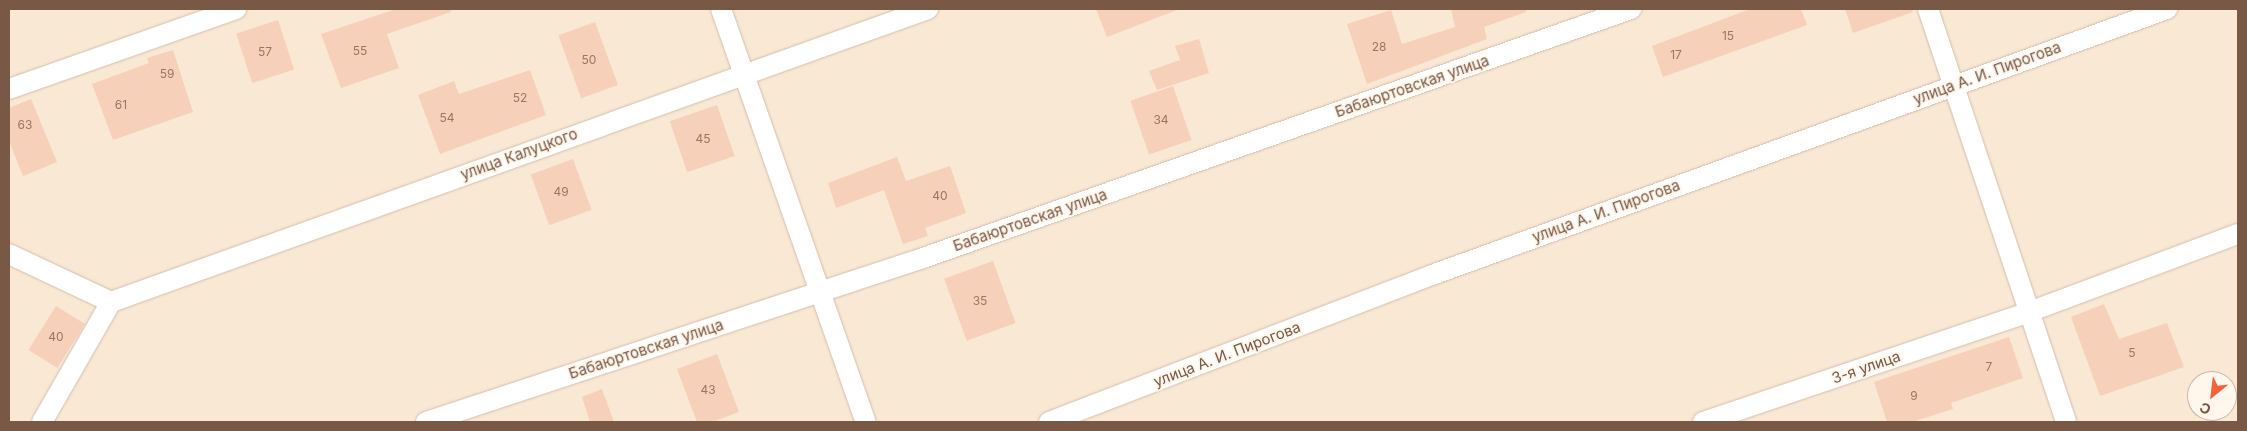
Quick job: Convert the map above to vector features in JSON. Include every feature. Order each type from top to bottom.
[{"type":"street","points":[[9,89],[236,9]]},
{"type":"street","points":[[721,9],[818,292],[866,422]]},
{"type":"street","name":"улица Калуцкого","points":[[111,302],[742,73],[928,9]]},
{"type":"street","name":"Бабаюртовская улица","points":[[426,422],[818,292],[1631,9]]},
{"type":"street","points":[[1928,9],[2066,422]]},
{"type":"street","name":"улица А. И. Пирогова","points":[[1049,422],[1441,271],[2167,9]]},
{"type":"street","name":"3-я улица","points":[[1703,422],[2029,312],[2238,234]]},
{"type":"street","points":[[9,254],[111,302],[42,422]]},
{"type":"shaded area","points":[[9,9],[2238,9],[2238,422],[9,422]]},
{"type":"building","points":[[396,9],[451,9],[451,12],[387,34],[399,68],[341,88],[321,34]]},
{"type":"building","points":[[1096,9],[1177,9],[1177,10],[1107,37]]},
{"type":"building","points":[[1451,9],[1526,9],[1526,12],[1484,27],[1487,39],[1367,84],[1347,24],[1391,10],[1402,44],[1455,27]]},
{"type":"building","points":[[1750,9],[1801,9],[1807,25],[1663,77],[1652,46]]},
{"type":"building","points":[[1845,9],[1912,9],[1913,12],[1853,33]]},
{"type":"building","points":[[278,20],[294,69],[252,83],[236,34]]},
{"type":"building","points":[[595,22],[618,85],[581,98],[558,35]]},
{"type":"building","points":[[1199,39],[1209,73],[1157,90],[1149,71],[1180,60],[1175,46]]},
{"type":"building","points":[[173,50],[193,112],[113,140],[92,84],[149,63],[147,58]]},
{"type":"building","points":[[530,70],[546,115],[440,154],[418,95],[454,81],[459,94]]},
{"type":"building","points":[[1173,86],[1192,140],[1149,155],[1130,101]]},
{"type":"building","points":[[31,99],[57,162],[23,176],[9,141],[9,108]]},
{"type":"building","points":[[717,105],[735,156],[687,172],[670,121]]},
{"type":"building","points":[[897,157],[906,181],[950,166],[966,213],[925,228],[928,236],[903,244],[884,190],[836,208],[828,183]]},
{"type":"building","points":[[573,159],[591,210],[549,225],[531,174]]},
{"type":"building","points":[[993,261],[1016,323],[967,341],[944,279]]},
{"type":"building","points":[[2104,304],[2119,339],[2167,323],[2184,367],[2100,396],[2071,317]]},
{"type":"building","points":[[56,306],[85,324],[57,368],[28,350]]},
{"type":"building","points":[[2009,337],[2023,378],[1951,403],[1953,409],[1912,422],[1887,422],[1874,382]]},
{"type":"building","points":[[717,354],[739,412],[712,422],[697,422],[677,369]]},
{"type":"building","points":[[602,389],[614,422],[590,422],[582,397]]}]
